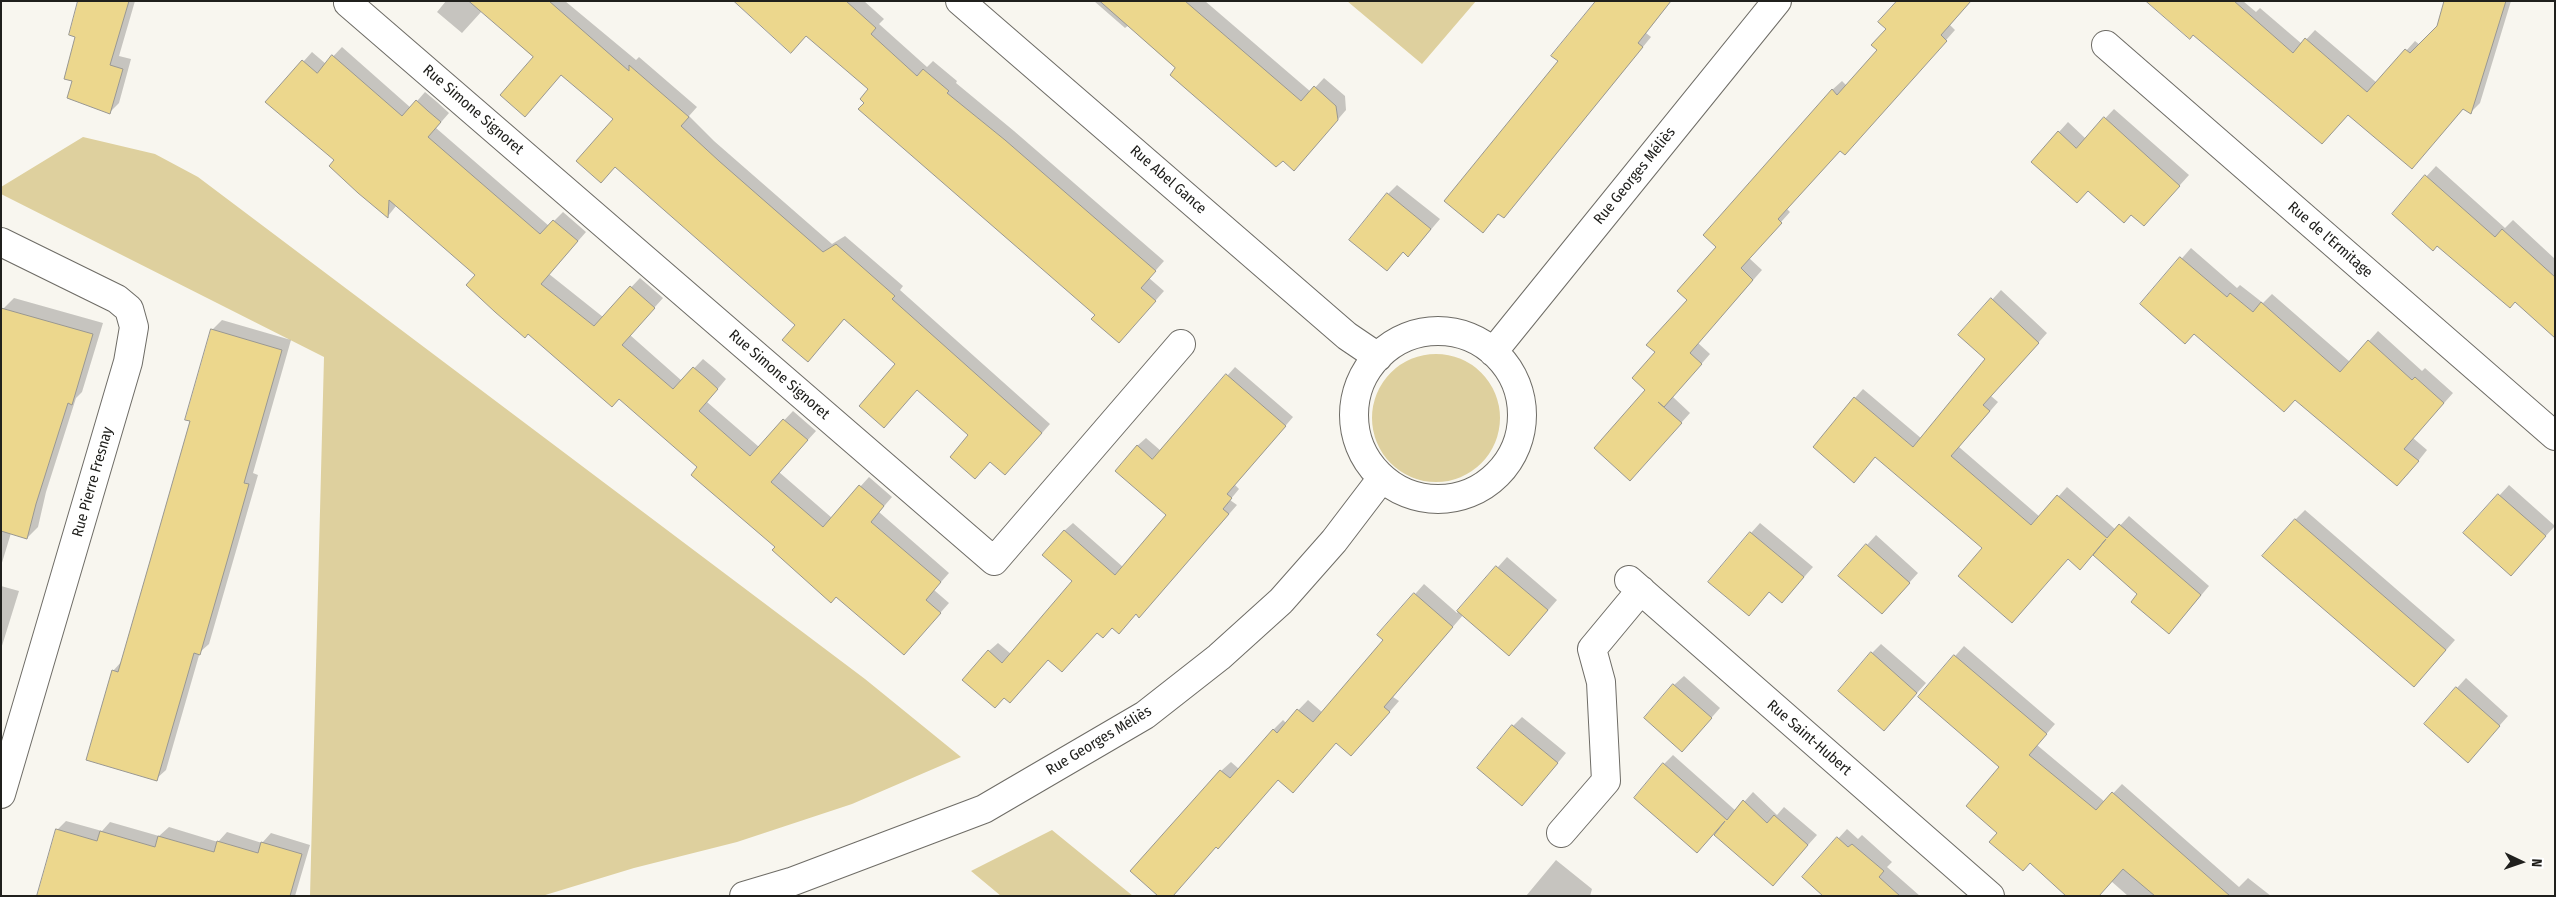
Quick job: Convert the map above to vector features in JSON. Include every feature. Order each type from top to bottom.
[{"type":"street","name":"Rue Simone Signoret","points":[[350,1],[348,3],[994,561],[1181,344]]},
{"type":"street","name":"Rue Abel Gance","points":[[960,1],[1347,336],[1378,357]]},
{"type":"street","name":"Rue Georges Méliès","points":[[1493,352],[1777,1]]},
{"type":"street","name":"Rue de l'Ermitage","points":[[2106,44],[2555,436]]},
{"type":"street","name":"Rue Pierre Fresnay","points":[[1,242],[117,299],[129,309],[134,328],[128,362],[1,794]]},
{"type":"street","points":[[1422,332],[1447,332],[1472,338],[1493,352],[1510,371],[1520,395],[1522,420],[1517,445],[1504,467],[1484,486],[1459,497],[1431,500],[1405,493],[1382,478],[1364,457],[1355,432],[1354,405],[1362,379],[1378,357],[1398,341],[1422,332]]},
{"type":"street","name":"Rue Georges Méliès","points":[[744,896],[791,882],[984,808],[1146,715],[1219,657],[1280,601],[1334,541],[1382,478]]},
{"type":"street","name":"Rue Saint-Hubert","points":[[1561,833],[1606,781],[1601,682],[1592,649],[1635,585],[1990,896]]},
{"type":"shaded area","points":[[1347,1],[1476,1],[1422,64]]},
{"type":"shaded area","points":[[83,137],[155,154],[198,177],[865,679],[961,757],[852,804],[737,842],[634,868],[542,896],[310,896],[324,357],[1,194],[1,187]]},
{"type":"shaded area","points":[[1436,354],[1449,355],[1461,359],[1481,373],[1495,393],[1499,405],[1499,431],[1495,443],[1481,463],[1461,477],[1449,481],[1436,482],[1423,481],[1411,477],[1391,463],[1377,443],[1373,431],[1372,418],[1373,405],[1377,393],[1391,373],[1411,359],[1423,355]]},
{"type":"shaded area","points":[[1052,830],[1133,896],[1001,896],[971,871]]},
{"type":"building","points":[[78,1],[129,1],[110,65],[123,69],[110,114],[67,98],[72,81],[64,79],[75,37],[69,35]]},
{"type":"building","points":[[469,1],[549,1],[629,71],[629,65],[689,117],[681,126],[719,161],[823,252],[836,244],[895,296],[892,299],[1042,433],[1005,475],[990,462],[975,479],[950,457],[968,435],[917,390],[884,428],[859,406],[895,364],[844,319],[808,362],[782,340],[795,325],[615,167],[601,183],[576,161],[613,119],[561,75],[525,117],[500,95],[533,57]]},
{"type":"building","points":[[734,1],[846,1],[876,28],[871,34],[917,76],[923,69],[949,91],[947,93],[1005,140],[1156,271],[1141,288],[1156,301],[1119,343],[1091,319],[1095,315],[858,109],[864,103],[860,99],[868,89],[806,36],[791,53]]},
{"type":"building","points":[[1100,1],[1185,1],[1301,101],[1314,86],[1336,106],[1338,120],[1294,171],[1283,161],[1276,167],[1170,75],[1175,68]]},
{"type":"building","points":[[1596,1],[1671,1],[1638,43],[1643,47],[1504,218],[1498,214],[1483,233],[1444,201],[1558,61],[1551,56]]},
{"type":"building","points":[[1897,1],[1971,1],[1941,35],[1947,41],[1845,155],[1840,151],[1778,219],[1782,223],[1741,268],[1753,280],[1690,353],[1702,364],[1664,407],[1658,402],[1682,423],[1630,481],[1594,448],[1645,390],[1632,378],[1655,352],[1646,345],[1687,300],[1677,291],[1716,247],[1703,235],[1832,89],[1837,95],[1877,50],[1871,45],[1886,29],[1878,22]]},
{"type":"building","points":[[2146,1],[2234,1],[2293,53],[2305,38],[2367,92],[2405,49],[2410,53],[2437,26],[2444,1],[2506,1],[2471,114],[2463,109],[2412,169],[2348,115],[2322,144],[2193,35],[2190,39]]},
{"type":"building","points":[[332,55],[402,116],[416,100],[441,122],[428,137],[540,234],[553,220],[578,241],[541,284],[594,326],[630,286],[655,308],[622,345],[673,389],[693,367],[706,378],[718,389],[699,411],[750,456],[783,419],[808,440],[771,482],[823,527],[859,485],[884,506],[871,522],[941,582],[926,600],[941,613],[904,655],[836,597],[831,603],[772,550],[775,547],[691,475],[697,467],[619,399],[612,407],[528,334],[525,338],[466,285],[475,275],[389,200],[388,218],[329,166],[334,160],[265,102],[302,60],[317,73]]},
{"type":"building","points":[[2104,117],[2180,186],[2144,226],[2131,215],[2124,223],[2088,191],[2077,203],[2031,162],[2058,131],[2076,148]]},
{"type":"building","points":[[2425,175],[2495,237],[2502,229],[2555,277],[2555,338],[2515,302],[2510,308],[2437,246],[2433,251],[2392,214]]},
{"type":"building","points":[[1387,193],[1431,229],[1408,257],[1403,252],[1387,271],[1349,240]]},
{"type":"building","points":[[2180,257],[2227,297],[2230,293],[2253,312],[2261,302],[2340,372],[2368,340],[2412,380],[2415,377],[2444,403],[2404,449],[2419,461],[2397,486],[2295,400],[2284,412],[2194,334],[2185,344],[2140,304]]},
{"type":"building","points":[[1991,298],[2039,343],[1983,405],[1990,411],[1951,456],[2031,525],[2057,495],[2107,538],[2119,524],[2201,595],[2169,634],[2131,602],[2137,594],[2093,555],[2106,539],[2080,570],[2068,559],[2012,623],[1958,576],[1982,548],[1875,457],[1854,483],[1813,447],[1854,397],[1913,447],[1985,359],[1958,335]]},
{"type":"building","points":[[1,308],[93,334],[72,405],[68,403],[27,539],[1,531]]},
{"type":"building","points":[[211,329],[282,350],[244,483],[249,484],[200,655],[194,653],[157,781],[86,760],[112,670],[118,672],[190,421],[185,420]]},
{"type":"building","points":[[1226,374],[1286,426],[1227,494],[1232,498],[1223,509],[1229,514],[1139,618],[1136,614],[1119,634],[1112,628],[1103,638],[1097,633],[1062,672],[1048,660],[1010,703],[1004,698],[995,708],[962,680],[988,650],[1002,663],[1072,581],[1042,555],[1064,530],[1115,575],[1166,515],[1115,471],[1137,445],[1152,459]]},
{"type":"building","points":[[2498,494],[2546,536],[2511,576],[2463,533]]},
{"type":"building","points":[[2295,519],[2446,650],[2414,687],[2262,556]]},
{"type":"building","points":[[1750,532],[1804,577],[1782,603],[1769,592],[1749,616],[1708,582]]},
{"type":"building","points":[[1866,544],[1910,583],[1882,614],[1838,576]]},
{"type":"building","points":[[1496,566],[1548,610],[1509,656],[1457,611]]},
{"type":"building","points":[[1414,593],[1453,627],[1384,707],[1390,712],[1351,756],[1336,743],[1293,793],[1278,780],[1218,849],[1216,847],[1173,896],[1158,896],[1130,871],[1220,770],[1230,778],[1273,729],[1277,733],[1297,709],[1313,722],[1383,640],[1377,635]]},
{"type":"building","points":[[1871,652],[1917,693],[1884,731],[1838,691]]},
{"type":"building","points":[[1954,655],[2047,734],[2029,755],[2096,810],[2112,792],[2230,896],[2155,896],[2123,869],[2099,896],[2066,896],[2030,863],[2023,871],[1989,842],[1997,833],[1966,806],[1999,767],[1918,697]]},
{"type":"building","points":[[1673,684],[1712,718],[1682,752],[1644,718]]},
{"type":"building","points":[[2456,687],[2500,726],[2468,763],[2424,724]]},
{"type":"building","points":[[1512,725],[1558,763],[1522,806],[1477,768]]},
{"type":"building","points":[[1663,763],[1727,820],[1743,800],[1767,823],[1774,815],[1808,845],[1773,886],[1714,835],[1725,821],[1697,853],[1634,798]]},
{"type":"building","points":[[56,829],[97,841],[100,831],[155,847],[158,836],[214,852],[217,841],[258,853],[261,842],[302,854],[290,896],[37,896]]},
{"type":"building","points":[[1837,837],[1848,847],[1852,844],[1884,871],[1879,877],[1900,896],[1823,896],[1802,877]]}]
